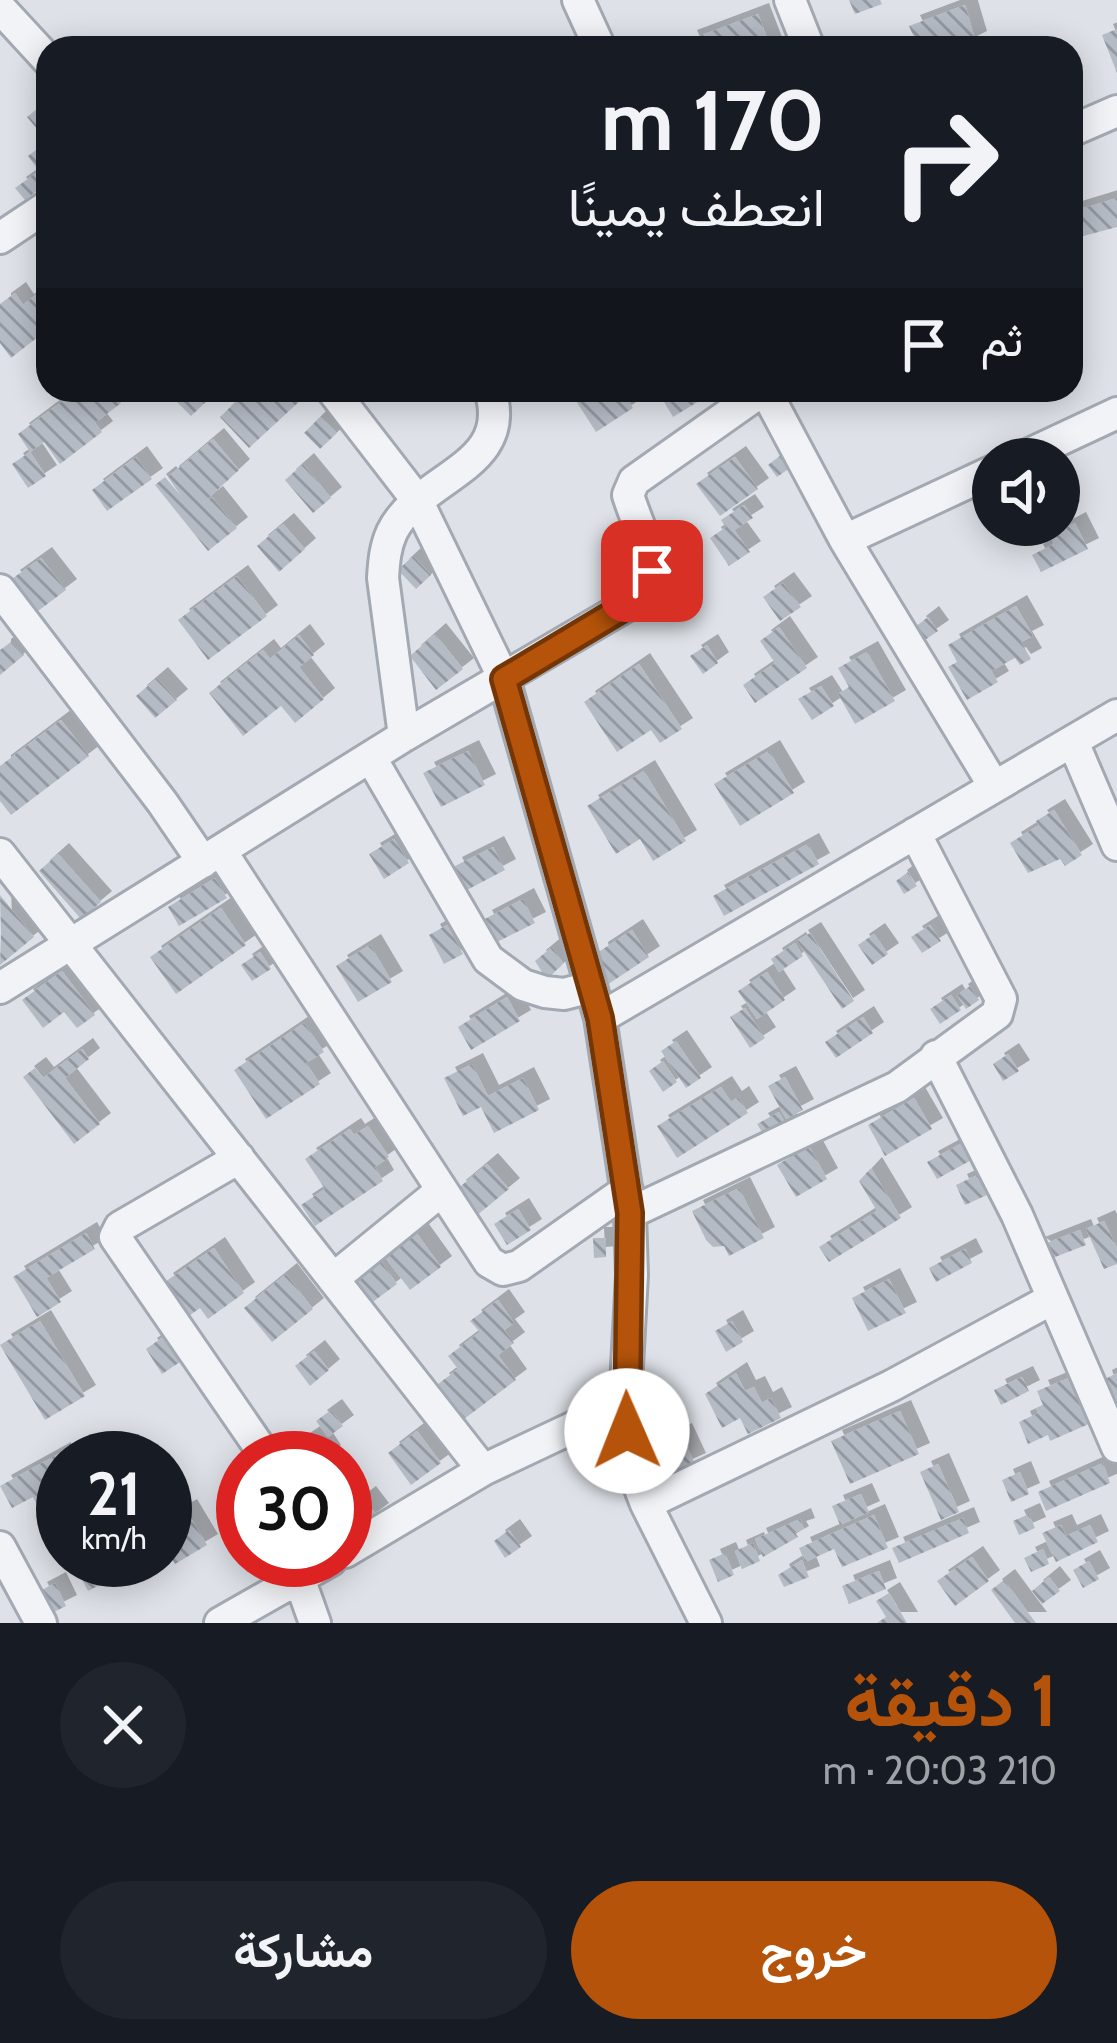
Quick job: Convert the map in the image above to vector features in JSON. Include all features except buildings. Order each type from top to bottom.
[{"type":"street","points":[[10,0],[0,8],[36,47]]},
{"type":"street","points":[[578,0],[594,36]]},
{"type":"street","points":[[790,0],[804,36]]},
{"type":"street","points":[[1083,126],[1117,111]]},
{"type":"street","points":[[0,238],[36,214]]},
{"type":"street","points":[[341,402],[417,500],[504,679],[600,1018],[629,1201],[632,1275],[625,1403],[629,1460],[706,1623]]},
{"type":"street","points":[[404,736],[382,578],[385,551],[393,529],[417,500],[479,455],[493,434],[494,402]]},
{"type":"street","points":[[0,988],[404,736],[643,596],[652,571],[628,496],[634,481],[747,402]]},
{"type":"street","points":[[770,402],[845,540],[994,785]]},
{"type":"street","points":[[1064,438],[1117,413]]},
{"type":"street","points":[[845,540],[972,481]]},
{"type":"street","points":[[0,590],[162,802],[212,856],[489,1262],[503,1270],[519,1266],[629,1201],[897,1087],[997,1014],[1001,1006],[915,832]]},
{"type":"street","points":[[600,1018],[1117,715]]},
{"type":"street","points":[[1072,742],[1117,845]]},
{"type":"street","points":[[371,758],[488,959],[523,985],[545,992],[564,994],[592,987]]},
{"type":"street","points":[[0,854],[483,1470]]},
{"type":"street","points":[[936,1055],[1007,1193],[1117,1447]]},
{"type":"street","points":[[238,1159],[120,1227],[115,1237],[248,1431]]},
{"type":"street","points":[[333,1279],[441,1191]]},
{"type":"street","points":[[646,1504],[891,1386],[1052,1299]]},
{"type":"street","points":[[372,1536],[483,1470],[625,1403]]},
{"type":"street","points":[[0,1547],[41,1623]]},
{"type":"street","points":[[220,1623],[283,1587]]},
{"type":"street","points":[[302,1587],[315,1623]]},
{"type":"route","points":[[627,1431],[630,1213],[600,1018],[504,679],[643,596],[652,571]]}]
